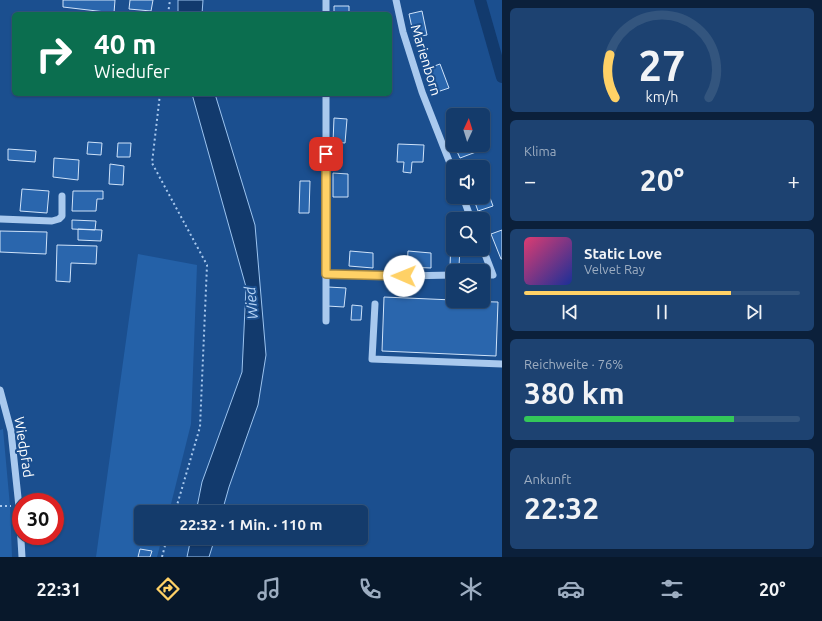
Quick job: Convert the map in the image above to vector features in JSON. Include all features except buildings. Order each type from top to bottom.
[{"type":"street","points":[[326,0],[326,12]]},
{"type":"street","name":"Marienborn","points":[[396,0],[403,32],[422,92],[449,160]]},
{"type":"street","points":[[326,96],[326,320]]},
{"type":"street","points":[[0,219],[59,219],[62,216],[62,196]]},
{"type":"street","points":[[490,267],[493,275],[490,275]]},
{"type":"street","points":[[326,274],[404,276],[446,275]]},
{"type":"street","points":[[375,304],[372,359],[502,364]]},
{"type":"street","name":"Wiedpfad","points":[[0,390],[11,431],[19,507],[22,557]]},
{"type":"path","points":[[168,12],[170,0]]},
{"type":"path","points":[[160,96],[152,163],[207,265],[200,427],[177,505]]},
{"type":"path","points":[[162,557],[165,545]]},
{"type":"shaded area","points":[[138,254],[197,265],[191,424],[171,505],[134,505],[134,545],[160,545],[157,557],[96,557]]},
{"type":"shaded area","points":[[3,429],[10,506],[12,557],[0,557],[0,430]]},
{"type":"water","points":[[178,0],[203,0],[202,12],[178,12]]},
{"type":"water","name":"Wied","points":[[193,96],[216,96],[255,225],[266,355],[258,405],[224,505],[197,505],[202,482],[242,372],[246,287]]},
{"type":"water","points":[[190,545],[213,545],[209,557],[187,557]]},
{"type":"waterway","points":[[480,0],[502,77]]},
{"type":"route","points":[[326,154],[326,274],[404,276]]}]
